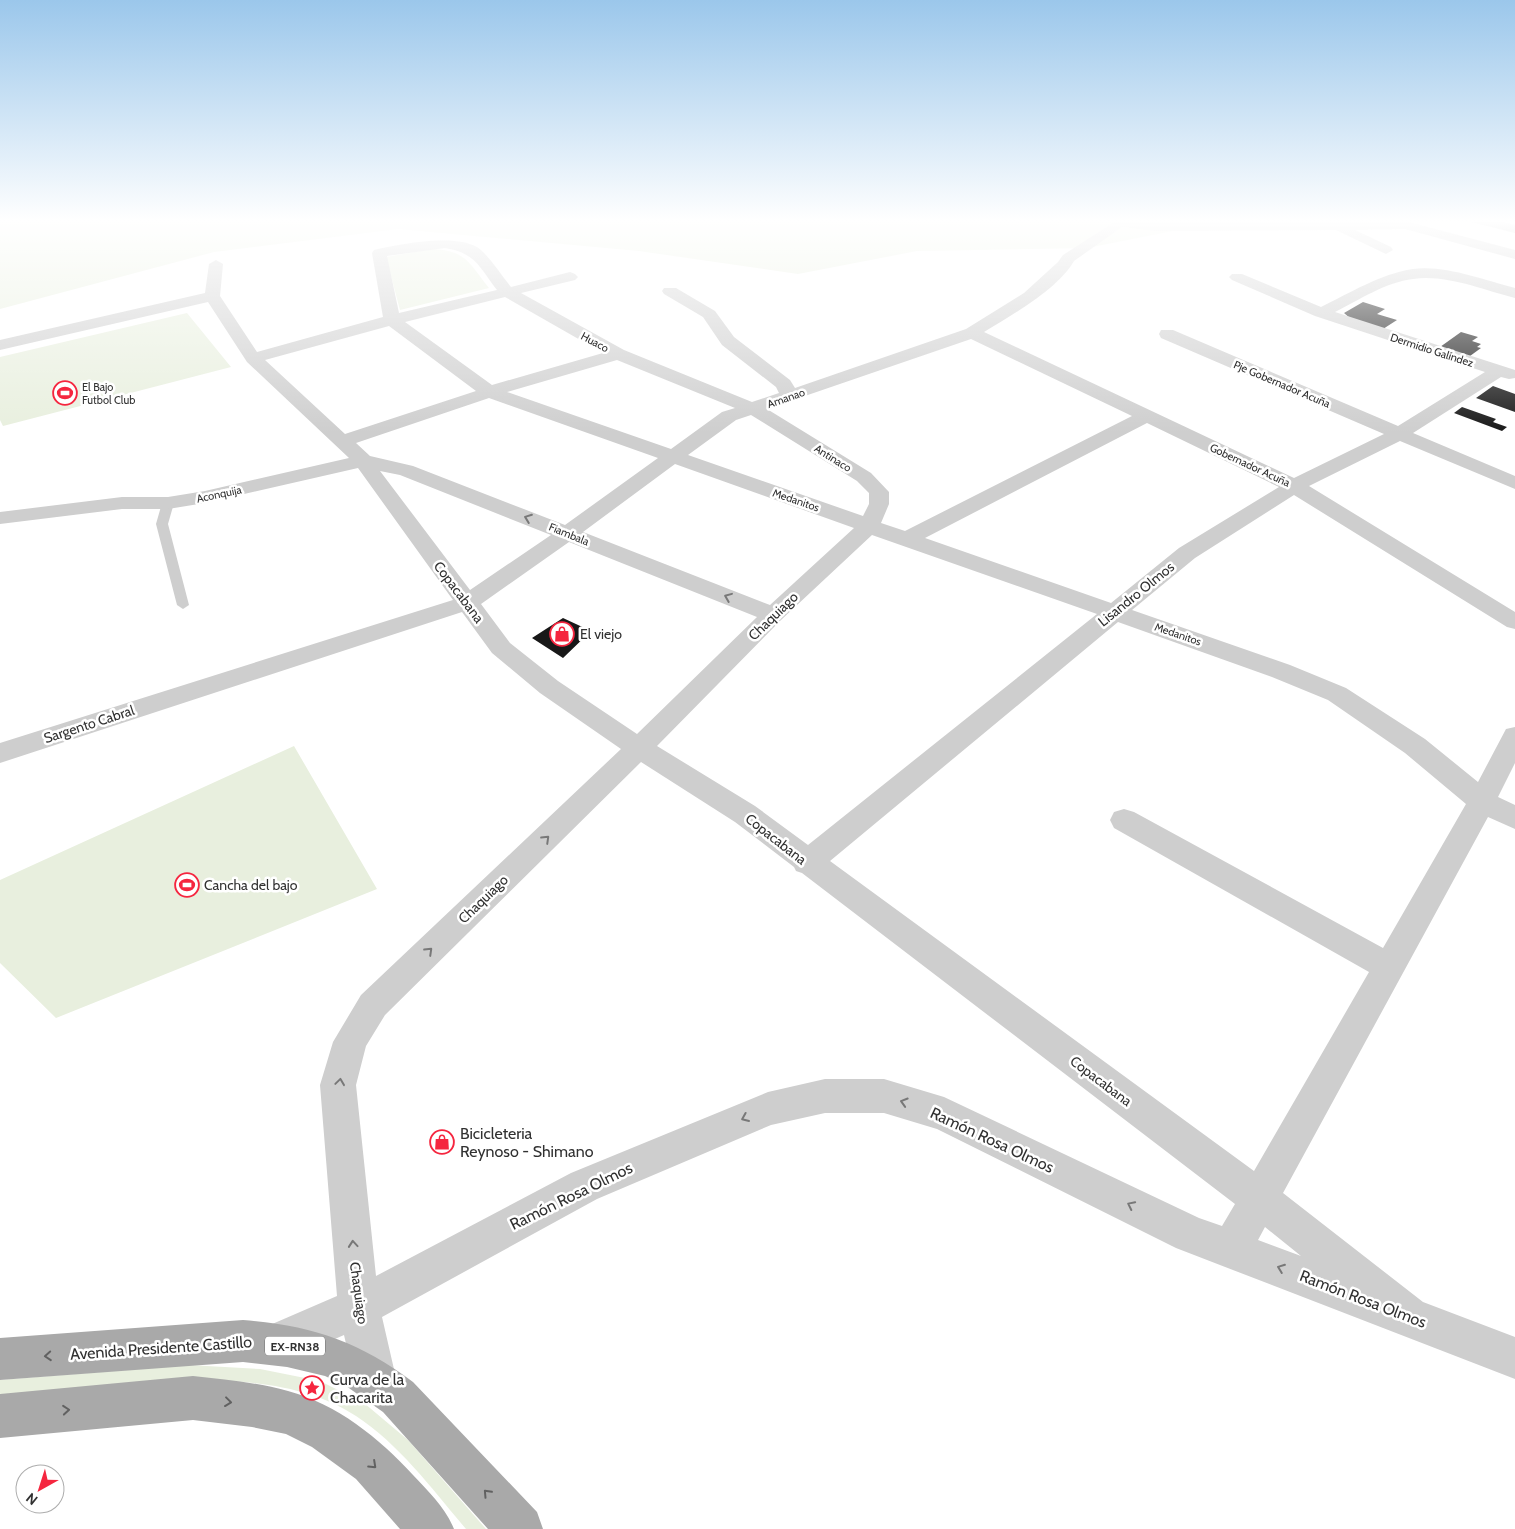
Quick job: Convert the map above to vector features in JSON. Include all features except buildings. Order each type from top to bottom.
[{"type":"main road","name":"Avenida Presidente Castillo","points":[[0,1360],[243,1341],[278,1343],[317,1350],[346,1362],[375,1378],[398,1397],[520,1529]]},
{"type":"main road","points":[[0,1416],[194,1398],[252,1405],[290,1413],[328,1431],[372,1463],[431,1529]]},
{"type":"street","points":[[0,345],[212,296],[213,290]]},
{"type":"street","name":"Huaco","points":[[386,290],[392,320]]},
{"type":"street","points":[[253,358],[392,320],[514,290]]},
{"type":"street","name":"Amanao","points":[[467,603],[568,534],[729,416],[972,333],[1036,290]]},
{"type":"street","name":"Dermidio Galíndez","points":[[1269,290],[1321,313],[1506,373]]},
{"type":"street","points":[[1321,313],[1371,290]]},
{"type":"street","points":[[670,291],[709,314],[728,340],[784,384],[790,396]]},
{"type":"street","name":"Huaco","points":[[507,292],[618,354],[754,409]]},
{"type":"street","name":"Copacabana","points":[[212,296],[253,358],[364,461],[501,648],[549,686],[639,748],[745,814],[807,863],[1259,1198],[1408,1316]]},
{"type":"street","name":"Medanitos","points":[[392,320],[489,392],[1281,671],[1337,694],[1415,746],[1482,801],[1515,818]]},
{"type":"street","name":"Gobernador Acuña","points":[[972,333],[1294,486],[1515,622]]},
{"type":"street","name":"Pje Gobernador Acuña","points":[[1167,334],[1515,483]]},
{"type":"street","points":[[344,441],[489,392],[618,354]]},
{"type":"street","name":"Lisandro Olmos","points":[[807,863],[1187,553],[1294,486],[1398,434],[1506,373]]},
{"type":"street","name":"Antinaco","points":[[754,409],[864,477],[879,492],[879,504],[869,526]]},
{"type":"street","points":[[906,539],[1146,416]]},
{"type":"street","name":"Aconquija","points":[[0,518],[71,507],[122,503],[168,503],[205,497],[364,461]]},
{"type":"street","name":"Fiambala","points":[[364,461],[406,470],[773,615]]},
{"type":"street","name":"Chaquiago","points":[[375,1378],[359,1307],[338,1085],[350,1042],[373,1005],[639,748],[773,615],[869,526]]},
{"type":"street","name":"Sargento Cabral","points":[[0,753],[467,603]]},
{"type":"street","points":[[1231,1249],[1482,801],[1515,736]]},
{"type":"street","points":[[1124,820],[1389,967]]},
{"type":"street","name":"Ramón Rosa Olmos","points":[[278,1343],[359,1307],[584,1186],[768,1109],[825,1096],[884,1096],[944,1114],[1190,1234],[1515,1358]]},
{"type":"lane","points":[[168,503],[162,524],[184,605]]},
{"type":"green space","points":[[0,290],[70,290],[0,309]]},
{"type":"green space","points":[[395,290],[479,290],[400,310]]},
{"type":"green space","name":"El Bajo Futbol Club","points":[[187,313],[231,367],[3,426],[0,420],[0,357]]},
{"type":"green space","name":"Cancha del bajo","points":[[294,746],[377,889],[56,1018],[0,963],[0,880]]},
{"type":"green space","points":[[189,1365],[260,1369],[320,1381],[364,1403],[408,1440],[486,1529],[466,1529],[415,1468],[387,1440],[356,1416],[319,1398],[277,1386],[231,1381],[183,1380],[0,1396],[0,1380]]},
{"type":"place","name":"El Bajo Futbol Club","points":[[65,393]]},
{"type":"place","name":"El viejo","points":[[562,634]]},
{"type":"place","name":"Cancha del bajo","points":[[187,885]]},
{"type":"place","name":"Bicicleteria Reynoso - Shimano","points":[[442,1142]]},
{"type":"place","name":"Curva de la Chacarita","points":[[312,1388]]}]
